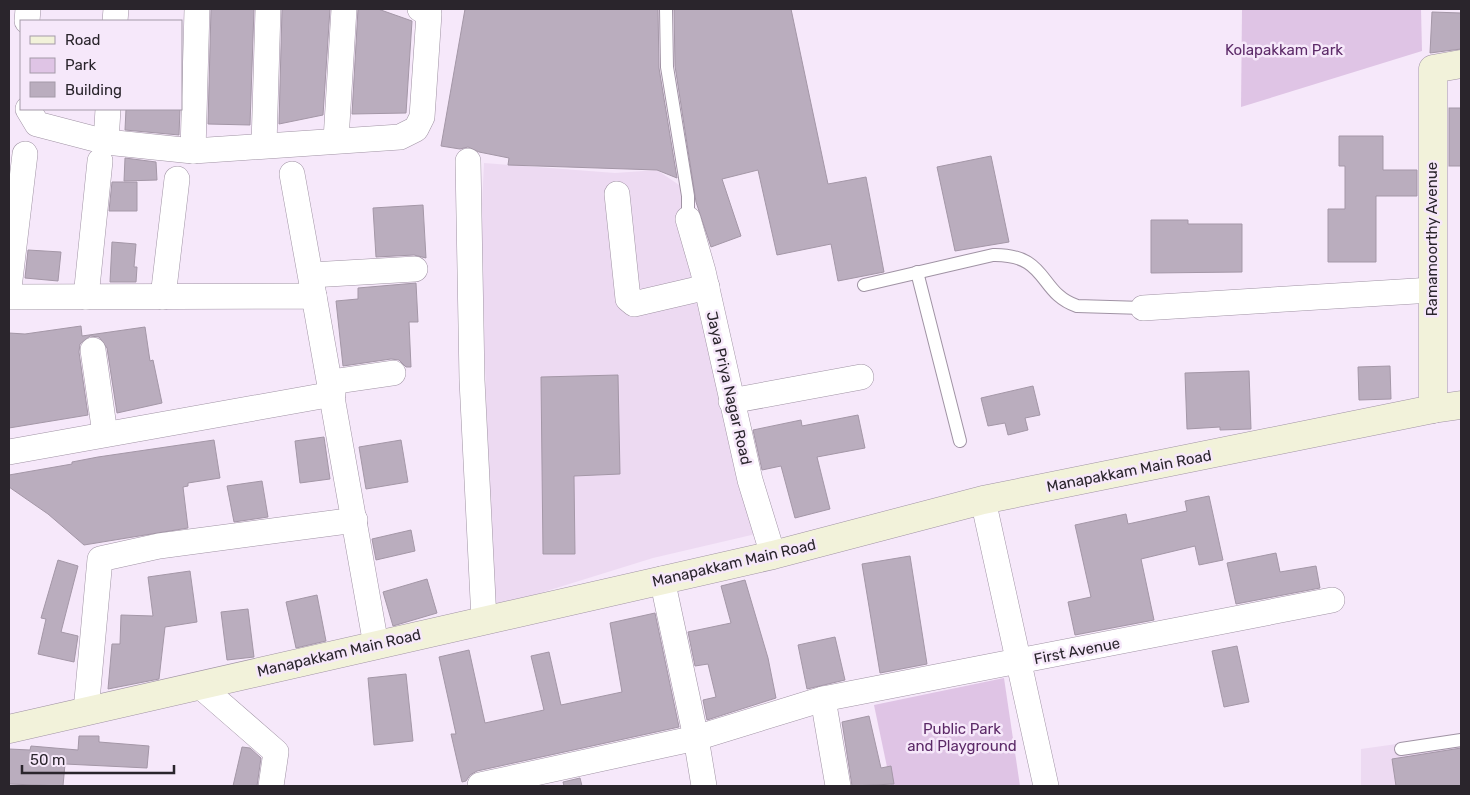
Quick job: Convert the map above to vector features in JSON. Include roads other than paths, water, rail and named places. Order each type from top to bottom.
[{"type":"main road","name":"Ramamoorthy Avenue","points":[[1433,408],[1433,69],[1461,64]]},
{"type":"main road","name":"Manapakkam Main Road","points":[[9,729],[773,555],[984,500],[1433,408],[1461,406]]},
{"type":"street","points":[[193,151],[197,9]]},
{"type":"street","points":[[264,145],[268,9]]},
{"type":"street","points":[[336,140],[344,9]]},
{"type":"street","points":[[29,110],[37,124],[103,151],[193,151],[400,137],[416,129],[422,117],[429,24],[428,14],[420,9]]},
{"type":"street","points":[[86,297],[108,110]]},
{"type":"street","points":[[9,288],[25,154]]},
{"type":"street","points":[[468,161],[472,380],[484,620]]},
{"type":"street","points":[[292,174],[332,388],[376,645]]},
{"type":"street","points":[[163,297],[177,179]]},
{"type":"street","points":[[617,194],[628,299],[634,304],[707,287]]},
{"type":"street","name":"Jaya Priya Nagar Road","points":[[688,220],[707,287],[750,480],[773,555]]},
{"type":"street","points":[[9,297],[163,297],[312,285],[415,269]]},
{"type":"street","points":[[1143,308],[1432,290]]},
{"type":"street","points":[[93,350],[105,434]]},
{"type":"street","points":[[9,452],[332,388],[393,373]]},
{"type":"street","points":[[731,401],[861,377]]},
{"type":"street","points":[[984,500],[1046,786]]},
{"type":"street","points":[[86,711],[100,559],[159,546],[355,520]]},
{"type":"street","points":[[662,579],[696,738],[704,786]]},
{"type":"street","name":"First Avenue","points":[[480,785],[696,738],[823,699],[1332,600]]},
{"type":"street","points":[[199,685],[276,752],[271,786]]},
{"type":"street","points":[[823,699],[838,786]]},
{"type":"lane","points":[[666,9],[667,67],[688,196],[688,220]]},
{"type":"lane","points":[[864,285],[993,255],[1010,255],[1032,265],[1061,298],[1069,303],[1078,306],[1143,308]]},
{"type":"lane","points":[[917,272],[960,441]]},
{"type":"lane","points":[[1401,749],[1461,740]]},
{"type":"park label","name":"Kolapakkam Park","points":[[1284,50]]},
{"type":"park label","name":"Public Park and Playground","points":[[962,738]]}]
